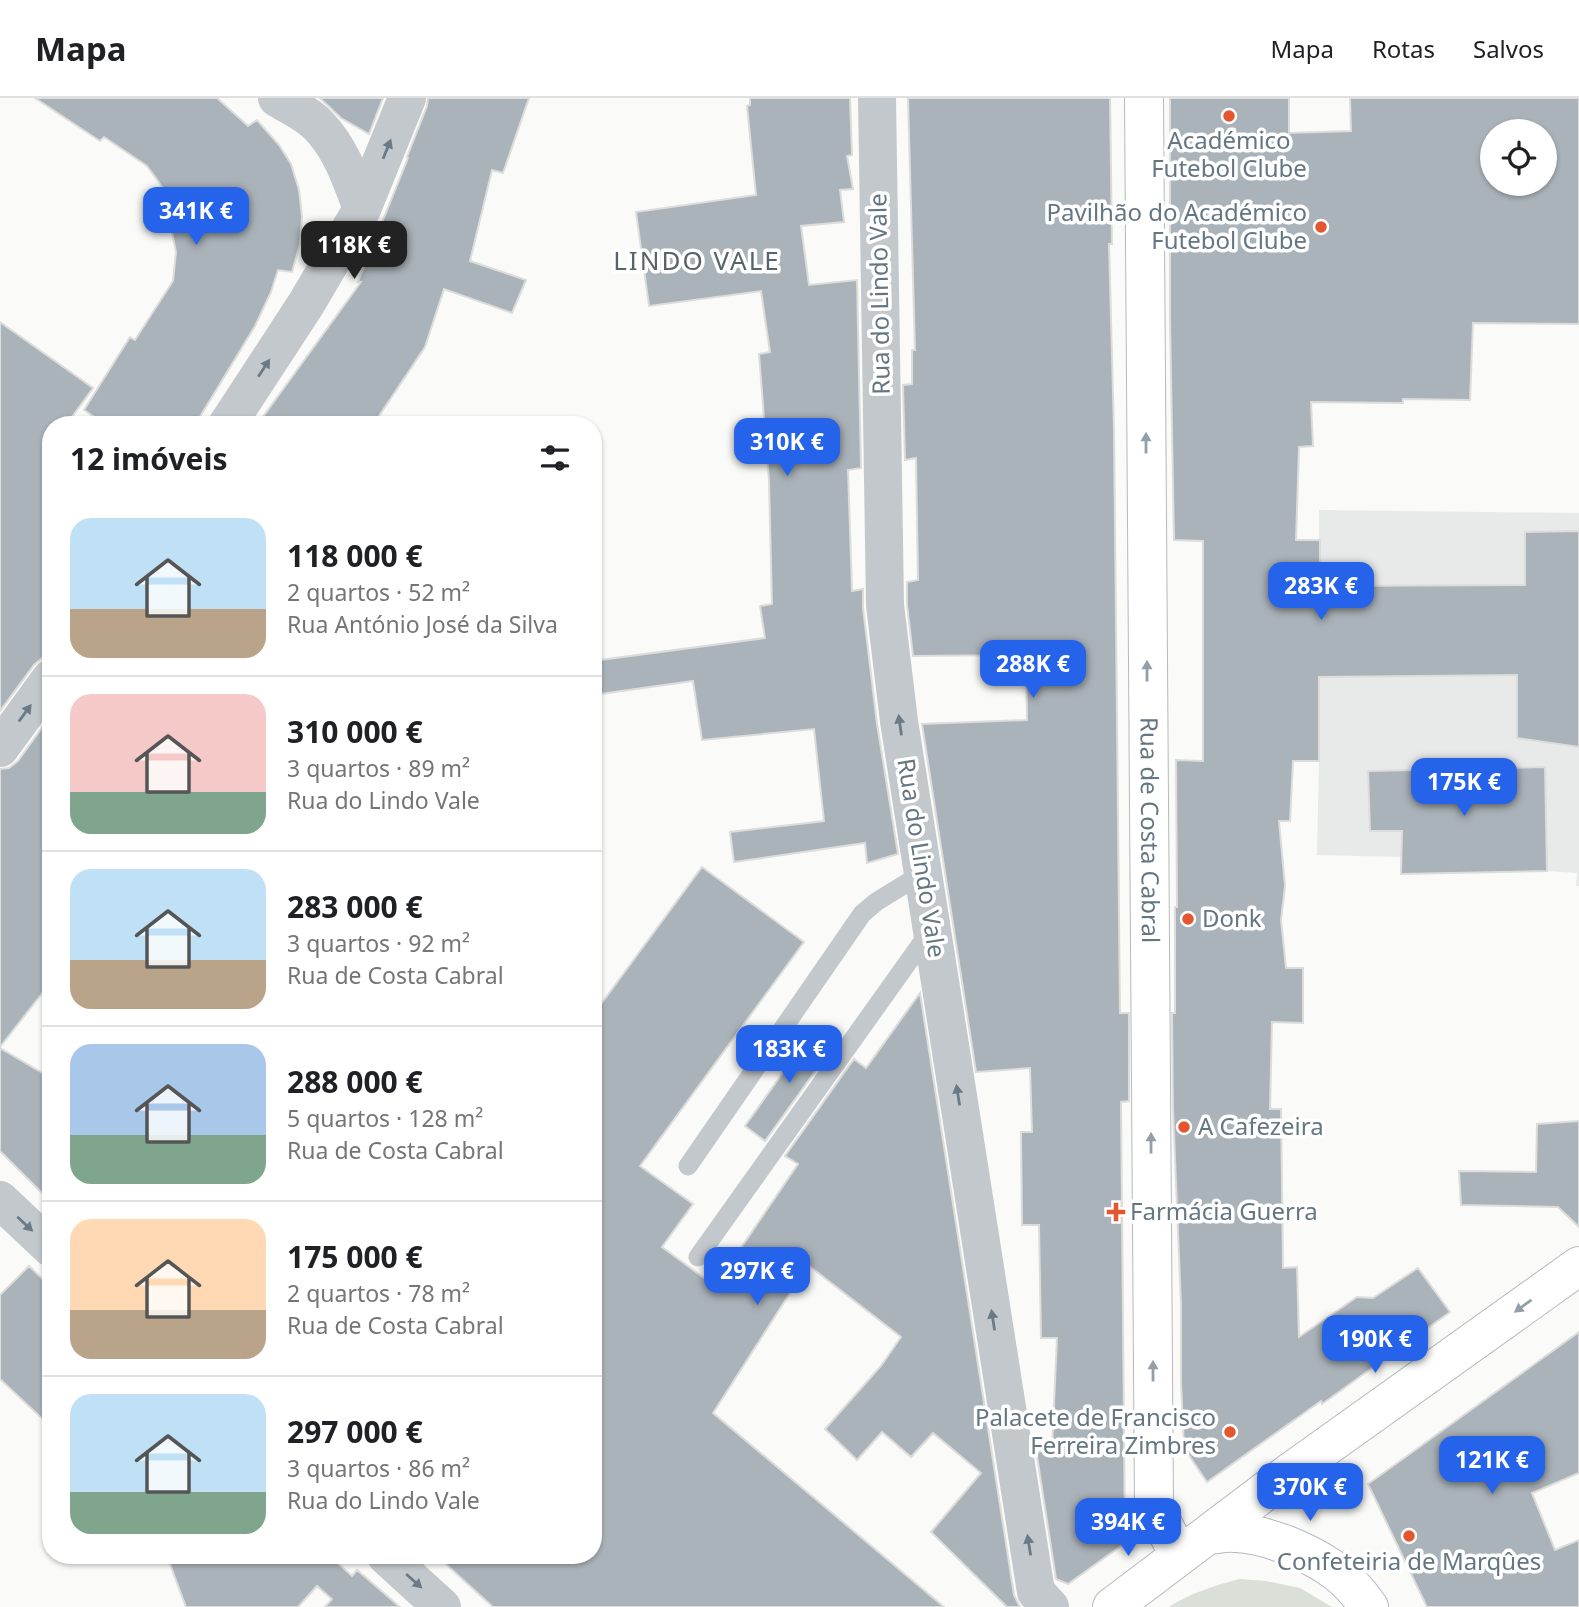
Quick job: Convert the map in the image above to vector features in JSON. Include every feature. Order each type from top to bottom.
[{"type":"main road","name":"Rua de Costa Cabral","points":[[1144,98],[1154,1507],[1194,1545]]},
{"type":"main road","points":[[1112,1607],[1292,1471],[1579,1266]]},
{"type":"main road","points":[[1194,1545],[1233,1532],[1276,1541],[1333,1569],[1361,1596],[1368,1607]]},
{"type":"street","points":[[277,98],[317,124],[335,147],[348,170],[362,209]]},
{"type":"street","points":[[233,416],[306,304],[362,209],[407,98]]},
{"type":"street","name":"Rua do Lindo Vale","points":[[877,98],[885,605],[899,721],[1036,1592],[1049,1607]]},
{"type":"street","points":[[0,748],[42,690]]},
{"type":"street","points":[[0,1200],[42,1240]]},
{"type":"street","points":[[395,1564],[442,1607]]},
{"type":"lane","points":[[688,1166],[862,914],[876,902],[923,873]]},
{"type":"lane","points":[[698,1257],[932,929]]},
{"type":"shaded area","points":[[1319,510],[1579,513],[1579,886],[1576,886],[1577,873],[1547,871],[1401,874],[1401,857],[1317,855],[1319,761],[1203,761],[1203,541],[1319,540]]},
{"type":"shaded area","points":[[1239,1579],[1300,1588],[1332,1607],[1169,1607],[1211,1587]]},
{"type":"building","points":[[35,98],[217,98],[248,126],[257,120],[279,145],[291,164],[299,190],[302,217],[300,244],[292,272],[278,270],[255,326],[200,416],[93,416],[84,410],[130,337],[135,340],[173,281],[176,252],[163,188],[147,166],[104,137],[100,141]]},
{"type":"building","points":[[320,98],[383,98],[369,134],[341,118]]},
{"type":"building","points":[[428,98],[529,98],[503,173],[492,170],[470,261],[526,280],[512,313],[444,289],[425,347],[379,416],[264,416],[361,282],[358,282]]},
{"type":"building","points":[[750,98],[850,98],[852,155],[847,156],[853,189],[840,190],[844,222],[801,226],[809,285],[857,280],[861,468],[848,470],[852,591],[863,589],[877,724],[898,854],[867,863],[865,843],[734,862],[730,832],[824,821],[814,729],[702,740],[693,681],[602,694],[602,660],[765,638],[760,606],[772,604],[769,481],[759,354],[770,352],[761,291],[649,306],[636,212],[756,195],[747,106],[750,105]]},
{"type":"building","points":[[908,98],[1110,98],[1112,244],[1109,244],[1114,431],[1120,1013],[1129,1013],[1129,1101],[1121,1102],[1125,1543],[1068,1584],[1056,1579],[1037,1456],[1037,1452],[1052,1449],[1057,1338],[1041,1338],[1039,1225],[1022,1225],[1021,1132],[1032,1132],[1030,1068],[976,1072],[922,724],[1027,720],[1026,655],[913,656],[907,582],[918,580],[916,458],[905,460],[903,385],[912,384],[912,350],[915,350]]},
{"type":"building","points":[[1170,98],[1289,98],[1289,133],[1351,131],[1350,98],[1579,98],[1579,324],[1473,323],[1470,400],[1403,399],[1403,403],[1311,402],[1313,446],[1299,447],[1296,540],[1320,540],[1320,586],[1525,585],[1525,532],[1579,531],[1579,747],[1517,738],[1517,675],[1319,677],[1319,761],[1293,761],[1290,821],[1279,821],[1285,886],[1281,920],[1286,968],[1303,968],[1303,1023],[1272,1022],[1270,1109],[1281,1109],[1283,1268],[1297,1267],[1299,1337],[1357,1297],[1373,1298],[1418,1268],[1450,1312],[1207,1482],[1184,1448],[1172,1013],[1175,1013],[1177,907],[1176,760],[1203,761],[1203,541],[1174,540]]},
{"type":"building","points":[[0,322],[93,388],[73,416],[42,416],[42,658],[0,711]]},
{"type":"building","points":[[42,728],[42,993],[0,1047],[0,769],[9,768],[18,761]]},
{"type":"building","points":[[1545,767],[1547,871],[1401,874],[1402,831],[1370,831],[1368,771]]},
{"type":"building","points":[[702,867],[804,942],[640,1166],[693,1204],[662,1247],[715,1286],[798,1164],[785,1156],[854,1059],[866,1068],[920,993],[1014,1595],[1020,1607],[1007,1607],[931,1532],[981,1473],[933,1433],[911,1457],[882,1432],[857,1460],[825,1429],[881,1366],[901,1337],[808,1265],[713,1413],[944,1607],[493,1607],[446,1564],[602,1564],[602,1003]]},
{"type":"building","points":[[813,1030],[834,1045],[765,1141],[745,1126]]},
{"type":"building","points":[[0,1048],[42,1073],[42,1193],[0,1151]]},
{"type":"building","points":[[1579,1121],[1579,1227],[1558,1207],[1461,1205],[1459,1171],[1536,1172],[1537,1124]]},
{"type":"building","points":[[29,1266],[42,1278],[42,1419],[0,1379],[0,1295]]},
{"type":"building","points":[[1579,1332],[1579,1473],[1532,1493],[1555,1550],[1579,1540],[1579,1607],[1427,1607],[1368,1484]]},
{"type":"building","points":[[170,1564],[339,1564],[352,1576],[357,1570],[400,1607],[325,1607],[332,1599],[317,1586],[298,1607],[186,1607]]},
{"type":"place","name":"Académico Futebol Clube","points":[[1229,116]]},
{"type":"place","name":"Pavilhão do Académico Futebol Clube","points":[[1321,227]]},
{"type":"place","name":"Donk","points":[[1188,919]]},
{"type":"place","name":"A Cafezeira","points":[[1184,1127]]},
{"type":"place","name":"Farmácia Guerra","points":[[1116,1212]]},
{"type":"place","name":"Palacete de Francisco Ferreira Zimbres","points":[[1230,1432]]},
{"type":"place","name":"Confeteiria de Marqûes","points":[[1409,1536]]},
{"type":"district","name":"LINDO VALE","points":[[697,261]]}]
